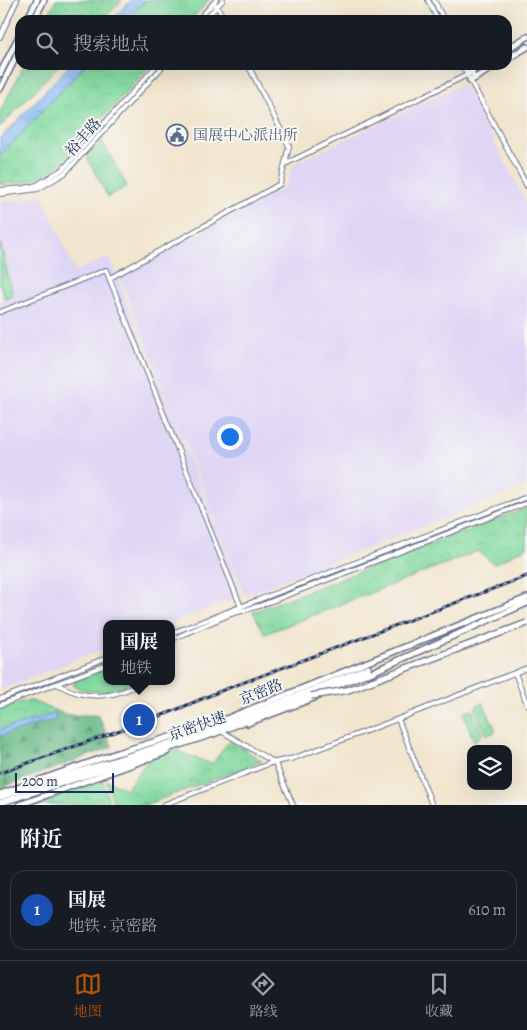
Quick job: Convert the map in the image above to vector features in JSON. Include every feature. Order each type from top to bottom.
[{"type":"highway","points":[[311,696],[348,690],[527,623]]},
{"type":"highway","name":"京密快速","points":[[0,795],[211,730],[369,670],[311,696],[213,734],[0,803]]},
{"type":"main road","points":[[30,15],[38,0]]},
{"type":"main road","points":[[36,15],[44,0]]},
{"type":"main road","points":[[512,46],[527,37]]},
{"type":"main road","points":[[0,74],[15,44]]},
{"type":"main road","points":[[512,56],[527,47]]},
{"type":"main road","points":[[0,90],[15,59]]},
{"type":"main road","points":[[469,74],[474,70]]},
{"type":"main road","points":[[473,80],[489,70]]},
{"type":"main road","name":"京密路","points":[[0,795],[117,753],[216,724],[527,598]]},
{"type":"main road","name":"京密路","points":[[19,805],[292,708],[527,603]]},
{"type":"street","points":[[0,37],[17,0]]},
{"type":"street","points":[[203,15],[216,3],[223,0]]},
{"type":"street","points":[[428,0],[436,15]]},
{"type":"street","points":[[434,0],[442,15]]},
{"type":"street","points":[[208,15],[216,3]]},
{"type":"street","points":[[216,3],[222,15]]},
{"type":"street","name":"裕丰路","points":[[0,190],[37,185],[63,169],[153,70]]},
{"type":"street","name":"裕丰路","points":[[0,194],[38,189],[65,173],[159,70]]},
{"type":"street","points":[[110,278],[280,184],[289,146],[251,70]]},
{"type":"street","points":[[466,70],[473,80],[527,186]]},
{"type":"street","points":[[468,70],[469,74]]},
{"type":"street","points":[[285,164],[469,74]]},
{"type":"street","points":[[0,312],[106,270],[241,607]]},
{"type":"street","points":[[175,632],[527,497]]},
{"type":"street","points":[[175,639],[231,614],[259,606],[527,503]]},
{"type":"street","points":[[0,699],[103,659]]},
{"type":"street","points":[[0,706],[103,666]]},
{"type":"street","points":[[163,805],[275,762],[294,758],[398,719],[527,668]]},
{"type":"street","points":[[515,673],[527,704]]},
{"type":"street","points":[[57,684],[80,694],[94,696],[117,694],[136,685]]},
{"type":"street","points":[[398,719],[432,805]]},
{"type":"street","points":[[223,732],[275,762],[293,805]]},
{"type":"shaded area","points":[[463,84],[527,203],[527,486],[245,595],[120,277],[286,186],[294,164]]},
{"type":"shaded area","points":[[42,195],[75,271],[109,257],[226,551],[241,596],[175,622],[175,620],[103,620],[103,649],[0,690],[0,301],[13,296],[0,242],[0,201],[14,201]]},
{"type":"green space","points":[[56,0],[122,0],[108,15],[48,15]]},
{"type":"green space","points":[[146,0],[209,0],[196,15],[132,15]]},
{"type":"green space","points":[[21,70],[54,70],[0,127],[0,112]]},
{"type":"green space","points":[[80,70],[146,70],[62,163],[47,173],[33,180],[0,184],[0,156]]},
{"type":"green space","points":[[102,141],[127,186],[108,197],[87,158]]},
{"type":"green space","points":[[0,242],[13,296],[5,299],[0,285]]},
{"type":"green space","points":[[527,508],[527,547],[494,564],[478,551],[265,634],[253,612]]},
{"type":"green space","points":[[103,670],[103,685],[126,685],[104,691],[87,691],[73,685],[75,681]]},
{"type":"green space","points":[[24,701],[32,701],[54,710],[54,714],[0,730],[0,709]]},
{"type":"green space","points":[[483,703],[495,728],[495,732],[488,735],[485,733],[475,709],[477,705]]},
{"type":"green space","points":[[54,710],[69,715],[98,715],[112,747],[0,788],[0,736],[55,719]]},
{"type":"green space","points":[[471,710],[482,735],[474,741],[463,713]]},
{"type":"green space","points":[[230,740],[262,761],[145,805],[114,805],[106,780],[126,789],[154,753],[169,748],[212,764]]},
{"type":"green space","points":[[102,779],[110,805],[25,805],[93,782]]},
{"type":"water","points":[[131,0],[146,0],[132,15],[117,15]]},
{"type":"water","points":[[65,70],[80,70],[0,156],[0,139]]},
{"type":"water","points":[[54,714],[56,719],[0,736],[0,730]]},
{"type":"railway","points":[[0,773],[171,712],[218,692],[527,576]]},
{"type":"place","name":"国展中心派出所","points":[[177,135]]},
{"type":"place","name":"国展","points":[[139,720]]}]
